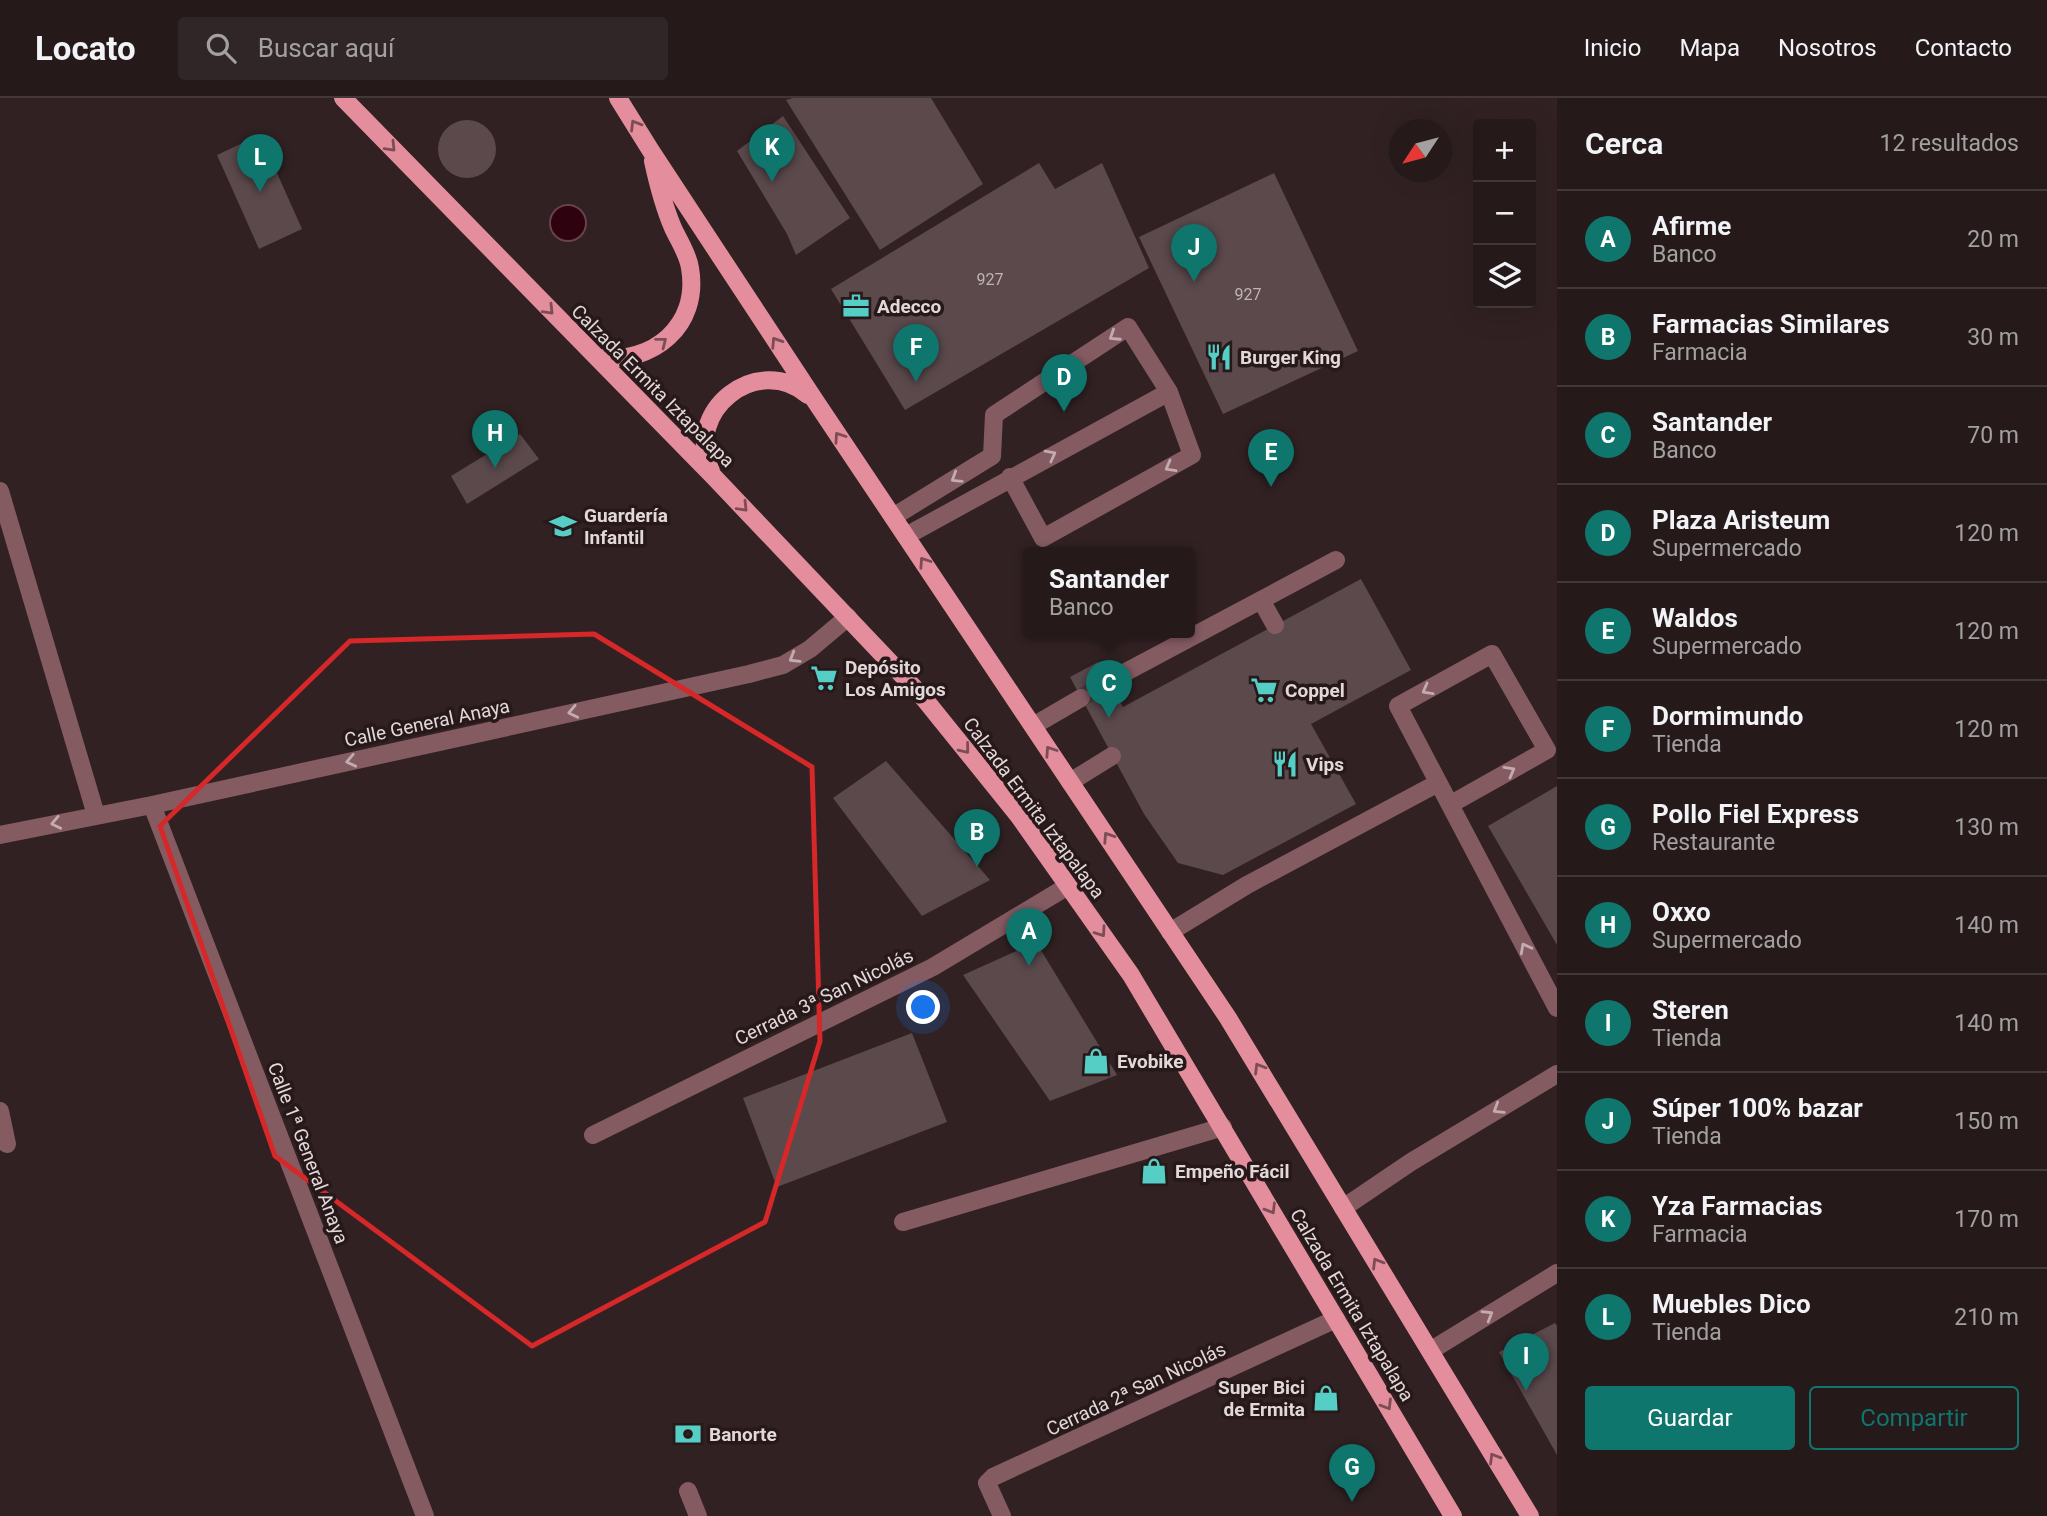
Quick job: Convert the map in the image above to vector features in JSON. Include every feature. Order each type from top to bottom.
[{"type":"main road","name":"Calzada Ermita Iztapalapa","points":[[343,98],[848,617],[922,696],[1018,815],[1131,975],[1453,1516]]},
{"type":"main road","name":"Calzada Ermita Iztapalapa","points":[[618,98],[814,399],[1228,1018],[1530,1516]]},
{"type":"main road","points":[[598,358],[631,358],[661,344],[678,325],[690,301],[690,264],[672,226],[659,189],[651,151]]},
{"type":"main road","points":[[714,477],[708,463],[705,433],[714,412],[729,394],[756,381],[772,380],[794,386],[814,399]]},
{"type":"street","points":[[893,517],[992,456],[994,415],[1128,327],[1169,392],[1192,455],[1043,538],[1010,477]]},
{"type":"street","points":[[906,536],[1169,392]]},
{"type":"street","points":[[0,491],[96,815]]},
{"type":"street","points":[[1195,635],[1336,560]]},
{"type":"street","points":[[1261,600],[1275,625]]},
{"type":"street","name":"Calle General Anaya","points":[[0,835],[152,805],[772,668],[810,649],[848,617]]},
{"type":"street","points":[[1109,681],[1190,638]]},
{"type":"street","points":[[1451,804],[1547,750],[1492,654],[1398,706],[1557,1008]]},
{"type":"street","points":[[1033,726],[1081,698]]},
{"type":"street","points":[[1070,782],[1112,756]]},
{"type":"street","points":[[1170,932],[1258,879],[1438,783]]},
{"type":"street","name":"Calle 1ª General Anaya","points":[[152,805],[425,1516]]},
{"type":"street","name":"Cerrada 3ª San Nicolás","points":[[593,1135],[933,967],[1068,886]]},
{"type":"street","points":[[1343,1208],[1411,1162],[1557,1074]]},
{"type":"street","points":[[0,1111],[7,1144]]},
{"type":"street","points":[[904,1222],[1223,1127]]},
{"type":"street","points":[[1430,1350],[1557,1273]]},
{"type":"street","name":"Cerrada 2ª San Nicolás","points":[[1002,1516],[987,1483],[992,1478],[1336,1319]]},
{"type":"street","points":[[688,1491],[698,1516]]},
{"type":"highlighted area","points":[[594,634],[812,767],[820,1041],[765,1222],[532,1346],[275,1156],[160,826],[350,641]]},
{"type":"shaded area","points":[[568,205],[581,210],[586,223],[581,236],[568,241],[555,236],[550,223],[555,210]]},
{"type":"building","points":[[931,98],[983,184],[880,250],[786,100]]},
{"type":"building","points":[[783,116],[850,218],[796,255],[787,234],[737,151]]},
{"type":"building","points":[[461,120],[473,120],[488,128],[496,143],[496,155],[488,170],[473,178],[461,178],[446,170],[438,155],[438,143],[446,128]]},
{"type":"building","points":[[260,135],[302,229],[259,249],[217,155]]},
{"type":"building","points":[[1039,163],[1055,189],[1102,163],[1149,268],[905,410],[831,289]]},
{"type":"building","points":[[1274,173],[1358,351],[1223,414],[1139,237]]},
{"type":"building","points":[[520,434],[539,459],[467,504],[451,476]]},
{"type":"building","name":"Coppel","points":[[1361,579],[1411,670],[1311,724],[1356,804],[1223,875],[1178,863],[1144,814],[1070,677],[1098,662],[1123,707]]},
{"type":"building","points":[[886,761],[990,880],[922,916],[833,798]]},
{"type":"building","points":[[1557,786],[1557,945],[1488,826]]},
{"type":"building","points":[[1036,942],[1117,1075],[1050,1101],[963,975]]},
{"type":"building","points":[[912,1033],[947,1122],[777,1187],[743,1098]]},
{"type":"building","points":[[1555,1323],[1557,1326],[1557,1455],[1499,1352]]},
{"type":"tunnel","points":[[1081,698],[1109,681]]},
{"type":"place","name":"Yza Farmacias","points":[[772,182]]},
{"type":"place","name":"Muebles Dico","points":[[260,192]]},
{"type":"place","name":"Súper 100% bazar","points":[[1194,282]]},
{"type":"place","name":"Adecco","points":[[856,306]]},
{"type":"place","name":"Burger King","points":[[1219,357]]},
{"type":"place","name":"Dormimundo","points":[[916,382]]},
{"type":"place","name":"Plaza Aristeum","points":[[1064,412]]},
{"type":"place","name":"Oxxo","points":[[495,468]]},
{"type":"place","name":"Waldos","points":[[1271,487]]},
{"type":"place","name":"Guardería Infantil","points":[[563,526]]},
{"type":"place","name":"Depósito Los Amigos","points":[[824,678]]},
{"type":"place","name":"Coppel","points":[[1264,690]]},
{"type":"place","name":"Santander","points":[[1109,718]]},
{"type":"place","name":"Vips","points":[[1285,764]]},
{"type":"place","name":"Farmacias Similares","points":[[977,867]]},
{"type":"place","name":"Afirme","points":[[1029,966]]},
{"type":"place","name":"Evobike","points":[[1096,1061]]},
{"type":"place","name":"Empeño Fácil","points":[[1154,1171]]},
{"type":"place","name":"Steren","points":[[1526,1391]]},
{"type":"place","name":"Super Bici de Ermita","points":[[1326,1398]]},
{"type":"place","name":"Banorte","points":[[688,1434]]},
{"type":"place","name":"Pollo Fiel Express","points":[[1352,1502]]}]
